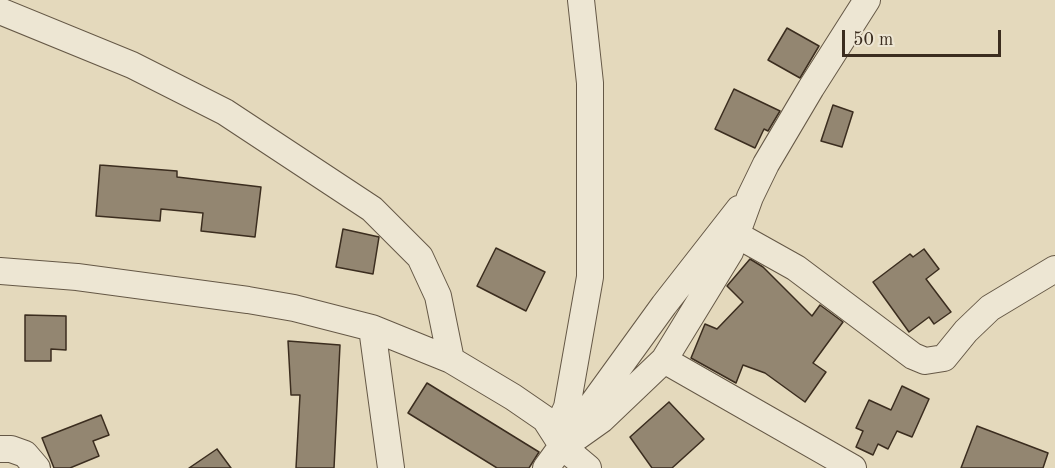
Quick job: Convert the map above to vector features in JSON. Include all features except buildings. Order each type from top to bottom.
[{"type":"street","points":[[546,468],[559,440],[567,407],[590,277],[590,83],[581,0]]},
{"type":"street","points":[[559,440],[601,420],[664,360],[718,275],[750,197],[811,88],[867,0]]},
{"type":"street","points":[[0,11],[132,65],[216,107],[269,139],[372,209],[403,237],[426,267],[438,296],[451,360]]},
{"type":"street","points":[[559,440],[750,197]]},
{"type":"street","points":[[736,235],[796,268],[914,356],[925,361],[944,358],[966,331],[990,308],[1055,269]]},
{"type":"street","points":[[0,271],[77,277],[248,300],[294,308],[372,328],[451,360],[538,414],[559,440],[588,468]]},
{"type":"street","points":[[372,328],[391,468]]},
{"type":"street","points":[[664,360],[853,468]]},
{"type":"street","points":[[0,449],[10,449],[25,454],[38,468]]}]
